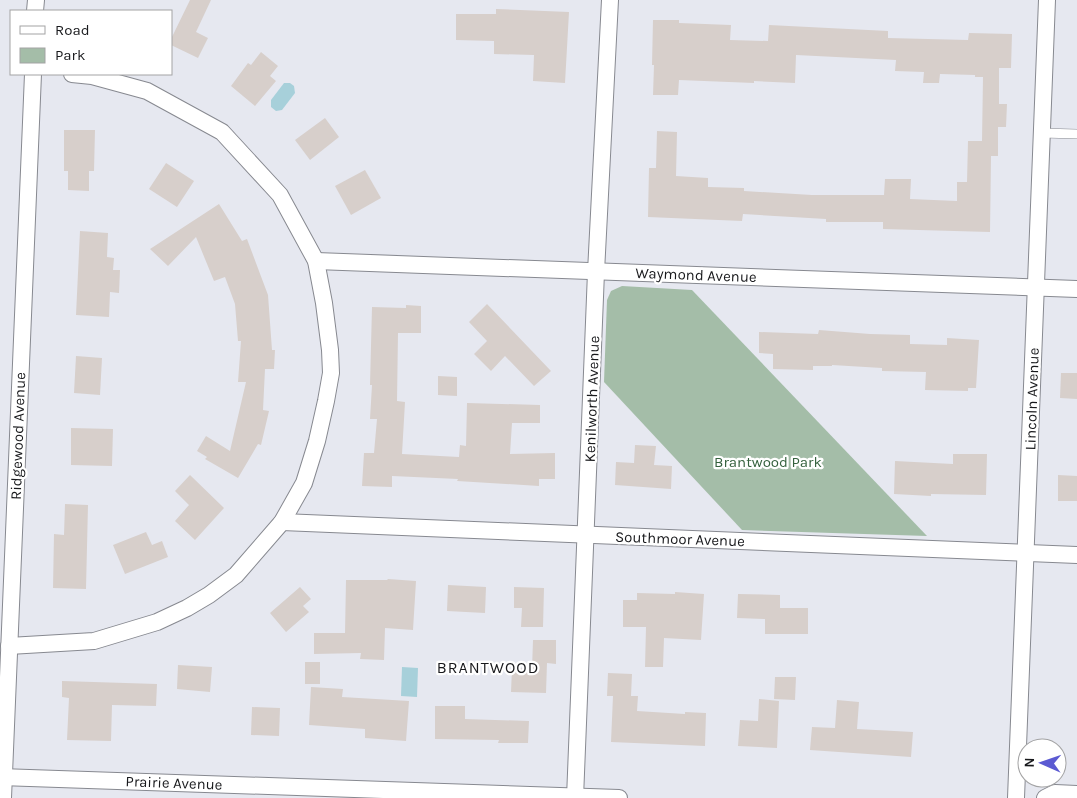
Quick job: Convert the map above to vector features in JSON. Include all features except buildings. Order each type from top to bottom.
[{"type":"street","name":"Kenilworth Avenue","points":[[575,797],[596,272],[610,0]]},
{"type":"street","name":"Lincoln Avenue","points":[[1016,798],[1047,0]]},
{"type":"street","name":"Ridgewood Avenue","points":[[3,798],[2,777],[32,75]]},
{"type":"street","points":[[9,646],[94,641],[157,622],[210,595],[236,575],[282,522],[304,482],[317,442],[331,373],[324,303],[316,260],[280,195],[222,132],[147,91],[82,75]]},
{"type":"street","name":"Waymond Avenue","points":[[316,260],[1077,289]]},
{"type":"street","name":"Southmoor Avenue","points":[[282,522],[1077,556]]},
{"type":"street","name":"Prairie Avenue","points":[[2,777],[619,798]]},
{"type":"street","points":[[1045,798],[1055,793],[1077,794]]},
{"type":"lane","points":[[1042,132],[1077,134]]},
{"type":"green space","name":"Brantwood Park","points":[[622,286],[692,290],[927,536],[742,530],[604,382],[607,300],[611,291]]},
{"type":"water","points":[[284,83],[290,83],[294,86],[295,93],[282,110],[276,111],[271,107],[271,100]]},
{"type":"water","points":[[402,667],[418,668],[417,697],[401,696]]},
{"type":"district","name":"BRANTWOOD","points":[[488,667]]}]
